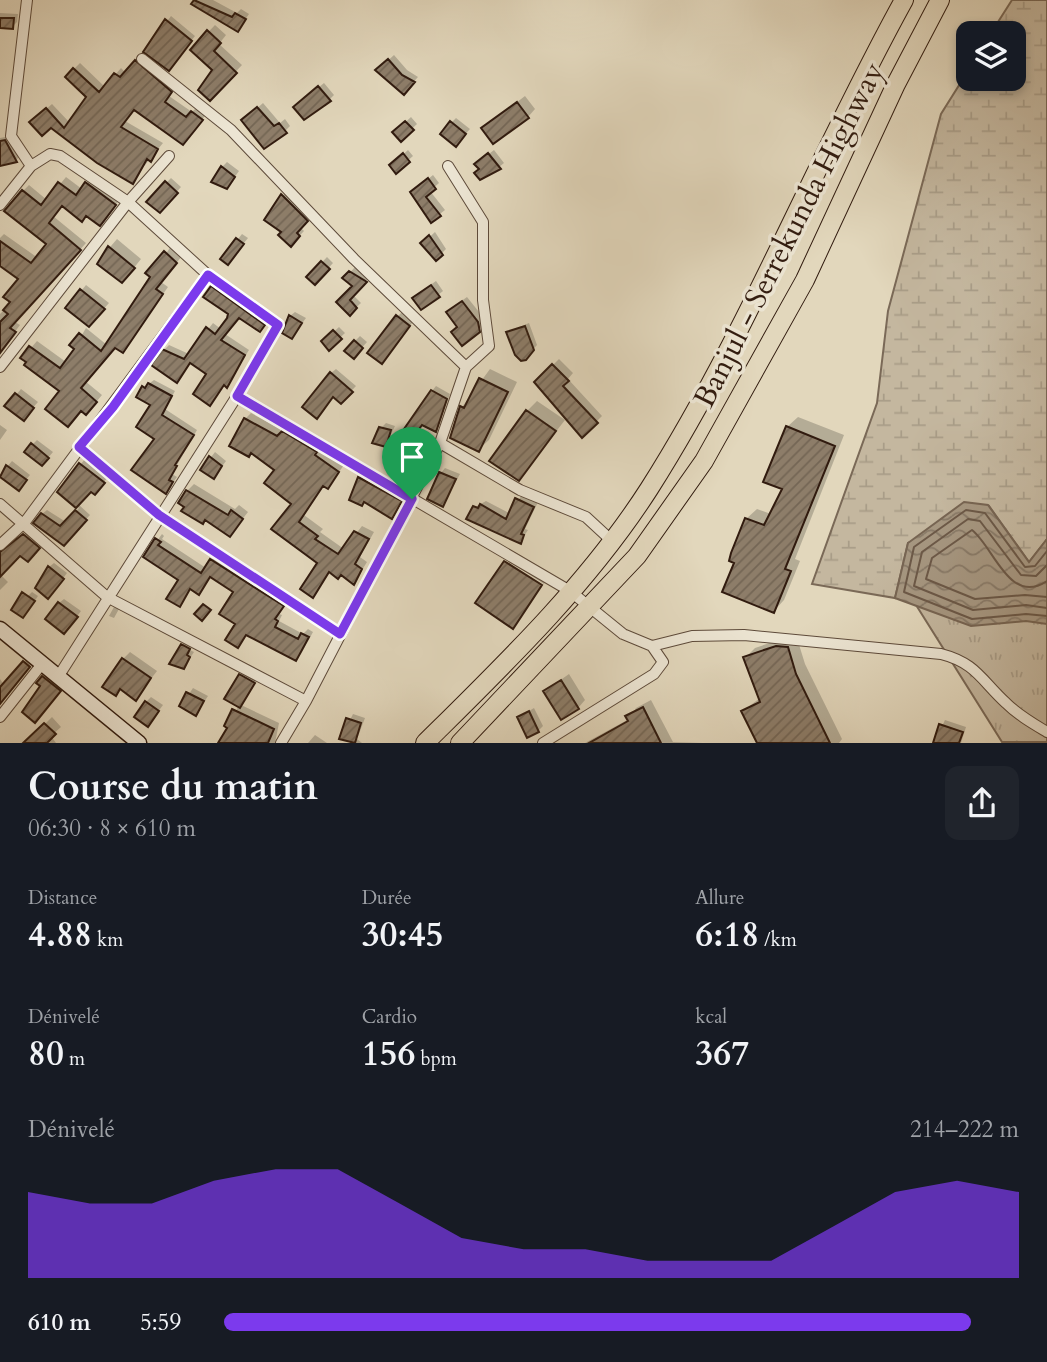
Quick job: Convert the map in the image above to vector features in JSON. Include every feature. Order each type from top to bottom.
[{"type":"highway","name":"Banjul - Serrekunda Highway","points":[[425,743],[539,627],[612,541],[648,490],[714,380],[904,0]]},
{"type":"highway","name":"Banjul - Serrekunda Highway","points":[[460,743],[590,607],[666,520],[737,407],[805,280],[896,85],[940,0]]},
{"type":"street","points":[[27,0],[11,136],[31,166]]},
{"type":"street","points":[[142,59],[231,130],[354,259],[466,367]]},
{"type":"street","points":[[0,205],[31,166],[50,153],[60,156],[128,202],[208,275],[278,325],[237,396],[58,677]]},
{"type":"street","points":[[0,367],[128,202],[169,156]]},
{"type":"street","points":[[281,743],[306,701],[440,443],[466,367],[489,346],[483,300],[483,222],[448,166]]},
{"type":"street","points":[[0,545],[25,522],[79,447],[113,407],[208,275]]},
{"type":"street","points":[[237,396],[570,591],[623,634],[652,646],[663,662],[654,674],[543,743]]},
{"type":"street","points":[[440,443],[520,490],[586,517],[612,541]]},
{"type":"street","points":[[79,447],[159,515],[340,634]]},
{"type":"street","points":[[0,503],[25,522],[107,597],[306,701]]},
{"type":"street","points":[[0,629],[139,743]]},
{"type":"street","points":[[652,646],[692,636],[744,635],[940,654],[961,659],[972,666],[1005,702],[1047,732]]},
{"type":"street","points":[[0,717],[42,664]]},
{"type":"green space","points":[[1012,0],[1047,0],[1047,539],[1029,562],[989,506],[908,543],[895,598],[812,584],[877,403],[888,311],[941,114],[956,90],[1026,91],[1026,21],[999,21]]},
{"type":"green space","points":[[1047,264],[1047,742],[1002,742],[864,522]]},
{"type":"water","points":[[964,502],[988,505],[1029,562],[1047,539],[1047,624],[1026,621],[971,626],[895,598],[908,543]]},
{"type":"building","points":[[194,0],[232,17],[235,13],[246,19],[238,32],[191,4]]},
{"type":"building","points":[[0,18],[14,18],[13,29],[0,28]]},
{"type":"building","points":[[165,19],[192,41],[169,71],[143,52]]},
{"type":"building","points":[[207,30],[221,43],[214,51],[237,73],[210,101],[198,90],[212,70],[190,50]]},
{"type":"building","points":[[388,59],[402,75],[415,82],[404,95],[375,70]]},
{"type":"building","points":[[135,60],[172,92],[165,102],[186,117],[191,111],[203,120],[183,145],[134,110],[121,127],[158,149],[151,162],[147,159],[133,184],[97,163],[51,128],[42,136],[29,122],[46,108],[64,128],[86,97],[65,77],[73,68],[99,92],[114,73],[120,77]]},
{"type":"building","points":[[318,86],[331,101],[304,120],[293,107]]},
{"type":"building","points":[[517,102],[529,118],[493,144],[481,128]]},
{"type":"building","points":[[257,107],[274,126],[279,123],[287,133],[264,149],[241,120]]},
{"type":"building","points":[[405,121],[414,130],[401,142],[392,132]]},
{"type":"building","points":[[450,121],[466,134],[456,147],[440,134]]},
{"type":"building","points":[[5,140],[17,162],[0,166],[0,141]]},
{"type":"building","points":[[403,153],[410,162],[396,174],[389,165]]},
{"type":"building","points":[[488,153],[501,169],[480,180],[474,173],[479,169],[474,164]]},
{"type":"building","points":[[221,166],[235,177],[227,189],[211,182]]},
{"type":"building","points":[[428,178],[436,189],[426,197],[441,216],[431,223],[410,192]]},
{"type":"building","points":[[165,181],[178,193],[160,213],[146,202]]},
{"type":"building","points":[[58,182],[76,195],[85,182],[116,205],[100,226],[86,216],[82,222],[62,206],[49,223],[81,250],[10,328],[16,332],[0,353],[0,322],[8,314],[3,310],[10,302],[3,297],[18,279],[0,266],[0,241],[31,263],[46,244],[4,211],[22,190],[41,205]]},
{"type":"building","points":[[281,194],[308,221],[297,233],[300,236],[291,247],[278,235],[281,232],[264,220]]},
{"type":"building","points":[[429,235],[443,255],[436,261],[420,243]]},
{"type":"building","points":[[236,238],[244,244],[228,265],[220,259]]},
{"type":"building","points":[[108,246],[135,268],[122,283],[97,264]]},
{"type":"building","points":[[164,251],[177,263],[156,289],[163,294],[123,353],[115,348],[81,388],[97,402],[86,415],[81,411],[68,427],[45,409],[59,391],[24,365],[26,362],[20,358],[29,346],[60,368],[74,349],[69,345],[79,333],[101,351],[150,277],[145,273]]},
{"type":"building","points":[[321,261],[330,269],[315,285],[306,277]]},
{"type":"building","points":[[349,271],[367,282],[350,300],[357,308],[350,316],[336,302],[352,286],[342,278]]},
{"type":"building","points":[[431,285],[440,297],[421,310],[412,298]]},
{"type":"building","points":[[211,286],[265,325],[260,332],[239,318],[221,340],[245,355],[227,388],[224,385],[210,406],[193,394],[206,374],[190,363],[177,383],[151,365],[162,349],[184,359],[206,327],[215,334],[228,314],[203,297]]},
{"type":"building","points":[[80,289],[105,309],[89,327],[65,308]]},
{"type":"building","points":[[462,301],[478,322],[480,332],[462,346],[451,332],[457,327],[446,312]]},
{"type":"building","points":[[289,315],[302,323],[292,339],[282,333]]},
{"type":"building","points":[[396,315],[410,326],[382,364],[367,353]]},
{"type":"building","points":[[525,326],[534,350],[526,360],[521,361],[515,355],[506,332]]},
{"type":"building","points":[[333,330],[342,339],[329,351],[321,341]]},
{"type":"building","points":[[354,340],[363,348],[354,359],[344,351]]},
{"type":"building","points":[[552,364],[569,381],[563,386],[598,423],[582,438],[534,382]]},
{"type":"building","points":[[330,372],[353,392],[341,404],[333,397],[317,419],[302,407]]},
{"type":"building","points":[[479,378],[508,392],[479,452],[450,438],[460,406],[464,408]]},
{"type":"building","points":[[148,383],[172,396],[162,415],[194,435],[175,465],[177,466],[169,480],[173,482],[166,494],[131,470],[154,439],[136,427],[150,405],[136,397],[142,386],[145,388]]},
{"type":"building","points":[[431,390],[447,399],[436,432],[422,425],[414,436],[404,429]]},
{"type":"building","points":[[15,393],[34,408],[24,421],[4,406]]},
{"type":"building","points":[[526,410],[556,431],[519,481],[489,461]]},
{"type":"building","points":[[244,418],[277,436],[282,431],[317,452],[315,455],[339,472],[328,489],[323,486],[299,522],[318,536],[315,539],[338,554],[354,531],[369,539],[355,564],[362,569],[354,585],[341,575],[338,579],[329,572],[313,598],[300,589],[317,563],[271,529],[291,504],[264,483],[274,470],[251,453],[249,457],[229,446]]},
{"type":"building","points":[[786,426],[835,446],[785,569],[791,571],[774,613],[722,592],[734,563],[729,561],[731,553],[745,518],[764,525],[782,489],[763,482]]},
{"type":"building","points":[[379,427],[391,430],[386,447],[372,443]]},
{"type":"building","points":[[31,443],[49,458],[42,466],[24,452]]},
{"type":"building","points":[[392,444],[407,452],[400,465],[385,456]]},
{"type":"building","points":[[209,456],[222,466],[214,479],[200,470]]},
{"type":"building","points":[[79,463],[105,483],[95,495],[91,492],[76,508],[57,492]]},
{"type":"building","points":[[6,465],[27,480],[19,491],[0,477]]},
{"type":"building","points":[[439,472],[456,479],[443,507],[427,499]]},
{"type":"building","points":[[358,477],[402,501],[392,519],[364,502],[362,506],[349,500]]},
{"type":"building","points":[[186,490],[228,515],[231,510],[243,519],[230,537],[205,520],[203,524],[181,511],[184,507],[178,503]]},
{"type":"building","points":[[515,498],[534,507],[521,534],[524,535],[521,544],[466,519],[473,506],[478,508],[480,504],[506,519]]},
{"type":"building","points":[[75,510],[87,520],[64,546],[33,523],[41,513],[60,526]]},
{"type":"building","points":[[23,534],[40,548],[28,562],[20,556],[0,577],[0,552]]},
{"type":"building","points":[[155,538],[161,542],[158,545],[201,573],[210,559],[284,606],[275,619],[278,621],[275,627],[298,639],[301,633],[309,637],[296,661],[246,635],[238,648],[225,640],[235,624],[219,614],[233,592],[210,577],[199,595],[190,589],[180,607],[166,599],[178,580],[143,557]]},
{"type":"building","points":[[504,561],[542,585],[513,629],[475,603]]},
{"type":"building","points":[[48,566],[64,579],[48,599],[35,588]]},
{"type":"building","points":[[22,592],[35,601],[23,618],[11,610]]},
{"type":"building","points":[[58,602],[78,617],[64,634],[45,619]]},
{"type":"building","points":[[203,604],[211,610],[202,621],[194,614]]},
{"type":"building","points":[[181,644],[190,649],[187,655],[190,657],[184,669],[169,664]]},
{"type":"building","points":[[776,646],[788,647],[796,674],[830,743],[757,743],[741,711],[760,702],[743,657]]},
{"type":"building","points":[[122,658],[151,678],[136,701],[120,689],[116,696],[102,687]]},
{"type":"building","points":[[23,661],[30,667],[0,704],[0,687]]},
{"type":"building","points":[[239,674],[255,683],[240,708],[224,699]]},
{"type":"building","points":[[42,676],[61,691],[35,723],[22,712],[40,686],[36,683]]},
{"type":"building","points":[[561,680],[579,709],[561,720],[543,691]]},
{"type":"building","points":[[186,692],[204,701],[196,716],[179,706]]},
{"type":"building","points":[[145,701],[159,711],[148,727],[134,717]]},
{"type":"building","points":[[643,707],[661,743],[589,743],[628,721],[625,716]]},
{"type":"building","points":[[232,709],[274,729],[268,743],[218,743],[227,728],[224,726]]},
{"type":"building","points":[[529,711],[539,732],[527,738],[517,717]]},
{"type":"building","points":[[346,718],[361,723],[355,743],[339,739]]},
{"type":"building","points":[[44,723],[56,734],[47,743],[23,743]]},
{"type":"building","points":[[939,724],[963,732],[959,743],[933,743]]},
{"type":"route","points":[[208,275],[278,325],[237,396],[412,499],[340,634],[159,515],[79,447],[113,407],[208,275]]}]
